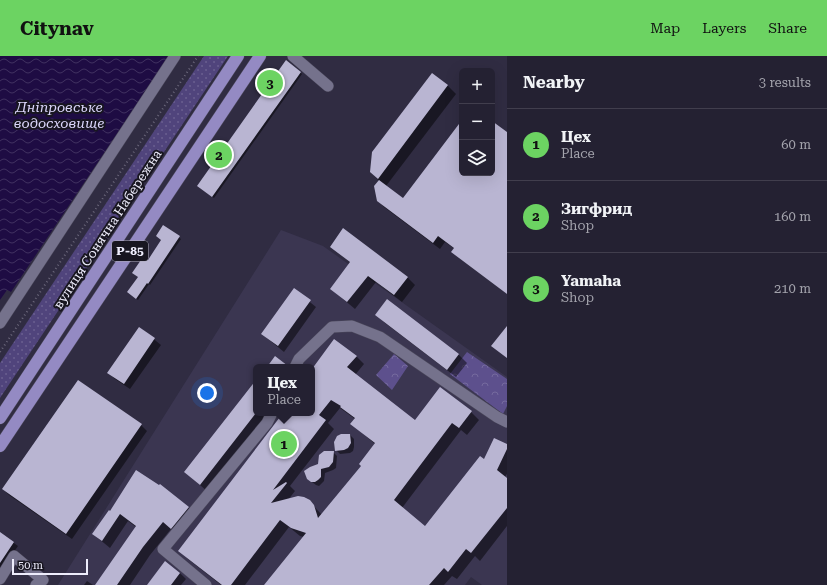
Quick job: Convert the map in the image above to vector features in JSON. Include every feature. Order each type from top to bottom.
[{"type":"main road","name":"вулиця Сонячна Набережна","points":[[0,418],[238,56]]},
{"type":"main road","name":"Р-85","points":[[0,446],[260,56]]},
{"type":"lane","points":[[0,323],[174,56]]},
{"type":"lane","points":[[293,56],[328,86]]},
{"type":"lane","points":[[296,364],[299,359],[332,328],[352,326],[380,337],[497,418],[507,422]]},
{"type":"lane","points":[[206,585],[163,549],[267,423],[270,416]]},
{"type":"lane","points":[[0,579],[14,556],[43,580],[36,585]]},
{"type":"path","points":[[0,352],[198,56]]},
{"type":"shaded area","points":[[204,56],[228,56],[0,398],[0,363]]},
{"type":"shaded area","points":[[281,230],[323,246],[507,377],[507,585],[482,585],[471,577],[465,585],[58,585]]},
{"type":"green space","points":[[467,352],[507,379],[507,406],[503,414],[450,374]]},
{"type":"green space","points":[[394,354],[408,366],[392,390],[376,375]]},
{"type":"water","name":"Дніпровське водосховище","points":[[0,56],[169,56],[11,292],[7,290],[0,300]]},
{"type":"building","points":[[286,60],[301,72],[212,197],[197,186]]},
{"type":"building","points":[[432,73],[448,85],[378,179],[370,172],[372,152]]},
{"type":"building","points":[[495,123],[507,132],[507,294],[451,252],[454,248],[438,236],[433,243],[377,201],[374,186],[379,180],[403,198],[459,124],[459,176],[495,176]]},
{"type":"building","points":[[163,225],[180,236],[148,284],[147,283],[136,299],[127,292],[138,277],[132,273],[143,257],[148,260],[161,240],[156,236]]},
{"type":"building","points":[[343,228],[408,277],[394,295],[368,276],[347,302],[330,289],[350,262],[330,247]]},
{"type":"building","points":[[294,288],[311,300],[278,346],[261,334]]},
{"type":"building","points":[[387,299],[459,354],[447,370],[375,315]]},
{"type":"building","points":[[507,326],[507,358],[491,346]]},
{"type":"building","points":[[139,327],[155,338],[124,384],[107,373]]},
{"type":"building","points":[[334,339],[357,356],[347,367],[415,420],[440,387],[472,411],[459,428],[452,423],[394,500],[425,526],[480,456],[484,459],[494,438],[507,444],[507,449],[497,470],[507,478],[507,508],[471,553],[466,549],[448,572],[444,568],[429,585],[264,585],[306,533],[291,528],[280,520],[231,585],[222,585],[178,551],[281,416],[315,416],[315,365]],"holes":[[[331,400],[341,406],[340,407],[355,418],[350,424],[375,443],[359,464],[361,466],[318,518],[314,505],[310,500],[304,497],[298,496],[271,503],[287,483],[286,482],[273,490],[326,420],[319,415]]]},
{"type":"building","points":[[275,356],[285,364],[269,364]]},
{"type":"building","points":[[78,380],[142,424],[66,534],[2,489]]},
{"type":"building","points":[[253,384],[254,416],[200,485],[184,472]]},
{"type":"building","points":[[341,434],[350,434],[351,443],[348,448],[335,451],[334,442],[337,436]]},
{"type":"building","points":[[324,451],[334,451],[333,462],[329,467],[321,469],[321,477],[318,480],[311,482],[307,479],[304,471],[318,464],[319,455]]},
{"type":"building","points":[[136,470],[159,485],[160,484],[189,507],[171,529],[163,522],[143,547],[117,585],[95,585],[136,526],[120,514],[102,541],[92,534],[109,510],[110,511]]},
{"type":"building","points":[[0,532],[14,542],[0,563]]},
{"type":"building","points":[[165,561],[180,573],[171,585],[147,585]]},
{"type":"place","name":"Yamaha","points":[[270,83]]},
{"type":"place","name":"Зигфрид","points":[[219,155]]},
{"type":"place","name":"Цех","points":[[284,444]]}]
